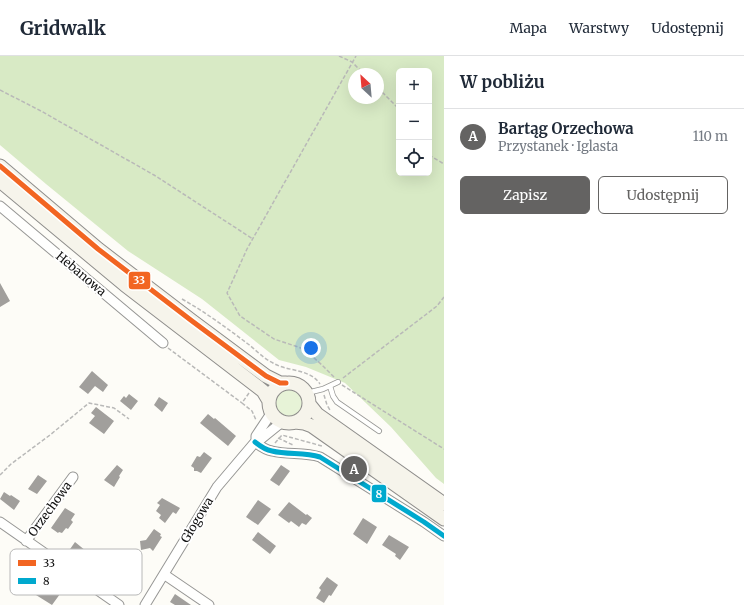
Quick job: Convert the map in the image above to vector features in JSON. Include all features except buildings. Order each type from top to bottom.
[{"type":"main road","points":[[0,166],[98,249],[198,326],[266,376],[280,383],[298,385],[317,414],[444,504]]},
{"type":"main road","points":[[0,181],[119,280],[264,392],[276,418],[282,422],[296,422],[312,426],[444,519]]},
{"type":"main road","points":[[271,407],[271,396],[277,388],[286,383]]},
{"type":"main road","points":[[296,422],[305,415],[308,399]]},
{"type":"street","name":"Hebanowa","points":[[0,206],[162,343]]},
{"type":"street","name":"Głogowa","points":[[255,442],[256,436],[271,407]]},
{"type":"street","name":"Głogowa","points":[[146,605],[217,487],[255,442],[282,422]]},
{"type":"street","points":[[255,442],[271,451],[312,454],[320,457],[444,536]]},
{"type":"street","name":"Orzechowa","points":[[26,541],[73,477]]},
{"type":"street","name":"Orzechowa","points":[[0,522],[38,549]]},
{"type":"street","points":[[165,575],[209,605]]},
{"type":"street","name":"Orzechowa","points":[[104,595],[118,605]]},
{"type":"lane","points":[[308,399],[323,389],[338,382]]},
{"type":"lane","points":[[330,386],[333,396],[337,402],[379,431]]},
{"type":"path","points":[[339,56],[352,62],[358,68]]},
{"type":"path","points":[[356,56],[253,238],[227,293],[240,316],[274,339],[304,350],[350,392],[376,406],[444,449]]},
{"type":"path","points":[[0,90],[41,111],[154,175],[253,238]]},
{"type":"path","points":[[384,94],[396,106]]},
{"type":"path","points":[[432,157],[444,164]]},
{"type":"path","points":[[179,297],[215,320],[272,363],[287,369],[301,371],[319,382],[323,389],[327,405],[332,412]]},
{"type":"path","points":[[338,382],[437,306],[444,297]]},
{"type":"path","points":[[162,343],[242,402]]},
{"type":"path","points":[[0,475],[89,403],[114,408],[129,419]]},
{"type":"green space","points":[[0,56],[444,56],[444,484],[436,478],[391,427],[345,383],[306,367],[279,360],[202,299],[128,251],[0,145]]},
{"type":"green space","points":[[289,388],[299,392],[303,402],[299,412],[289,416],[279,412],[275,402],[279,392]]},
{"type":"transit line","name":"33","points":[[0,166],[98,249],[192,321],[266,376],[280,383],[286,383]]},
{"type":"transit line","name":"8","points":[[255,442],[263,448],[270,450],[320,457],[444,536]]},
{"type":"place","name":"Bartąg Orzechowa","points":[[354,469]]}]
